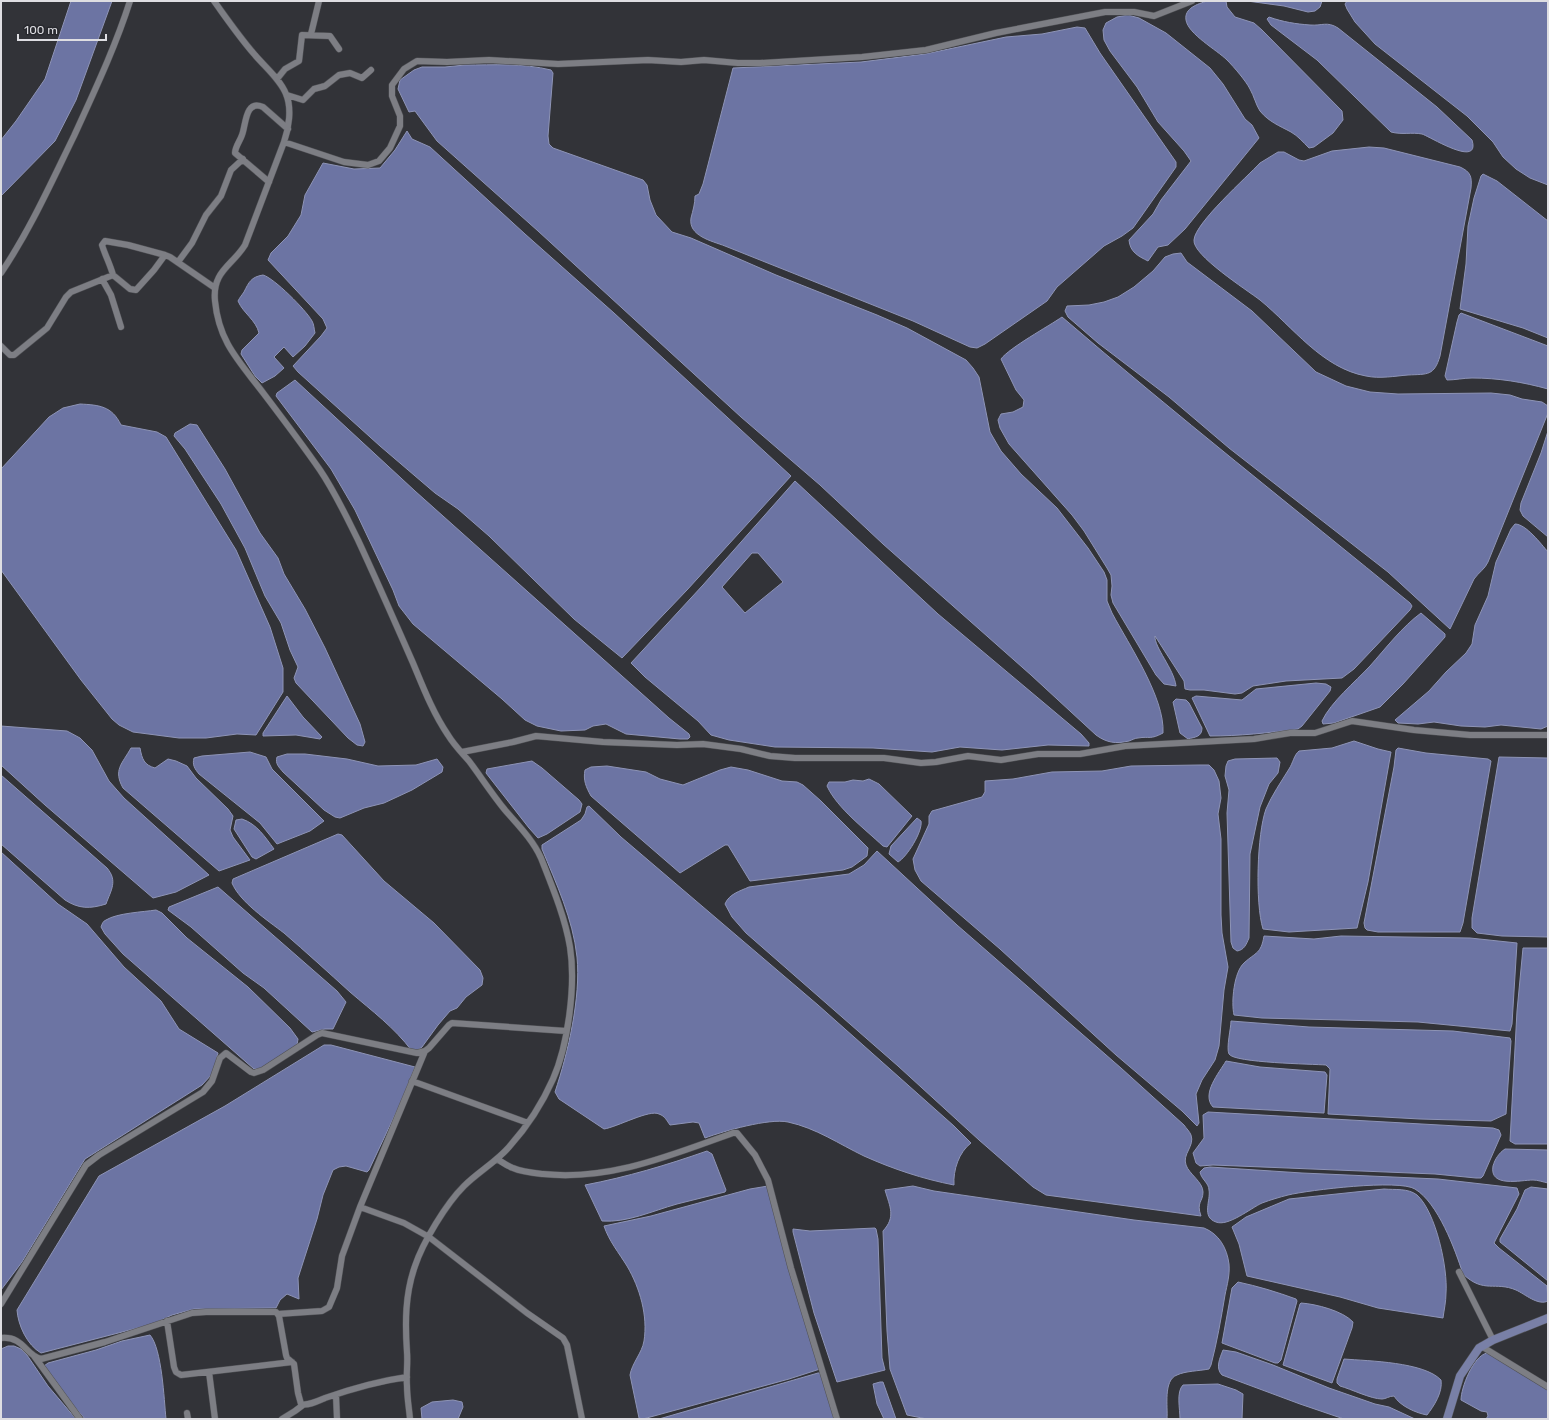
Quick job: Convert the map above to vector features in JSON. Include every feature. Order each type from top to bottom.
[{"type":"main road","points":[[1447,1419],[1460,1376],[1470,1359],[1481,1346],[1548,1318]]},
{"type":"street","points":[[1,274],[18,249],[37,214],[109,61],[130,1]]},
{"type":"street","points":[[214,1],[254,55],[276,79],[287,95],[288,103],[288,129],[245,244],[239,254],[222,271],[217,279],[215,301],[219,324],[228,347],[282,418],[327,481],[372,569],[447,735],[462,752],[494,796],[534,845],[547,876],[570,944],[571,1000],[566,1031],[555,1075],[541,1104],[510,1146],[497,1160],[466,1184],[457,1193],[429,1237],[416,1264],[409,1287],[402,1378],[410,1419]]},
{"type":"street","points":[[311,34],[319,1]]},
{"type":"street","points":[[284,142],[319,155],[351,164],[368,165],[379,161],[390,148],[400,126],[400,116],[392,96],[392,85],[404,69],[416,61],[447,62],[490,60],[558,64],[648,60],[681,62],[704,60],[753,63],[862,57],[926,50],[996,33],[1105,12],[1134,12],[1154,16],[1192,1]]},
{"type":"street","points":[[276,79],[285,69],[299,61],[301,36],[311,34],[330,36],[339,48]]},
{"type":"street","points":[[287,95],[304,100],[314,89],[325,86],[339,75],[350,73],[362,78],[371,70]]},
{"type":"street","points":[[269,182],[235,151],[243,134],[248,112],[254,106],[259,105],[288,129]]},
{"type":"street","points":[[178,262],[192,243],[206,215],[221,196],[231,170],[243,159]]},
{"type":"street","points":[[165,255],[136,290],[130,289],[113,275],[109,260],[102,245],[105,241],[165,255],[178,262],[215,288]]},
{"type":"street","points":[[1,346],[10,355],[14,355],[47,328],[66,297],[71,292],[113,275]]},
{"type":"street","points":[[102,279],[111,295],[122,327]]},
{"type":"street","points":[[462,752],[536,736],[603,742],[703,744],[741,748],[770,756],[795,758],[884,758],[921,763],[936,762],[968,756],[1001,760],[1038,754],[1080,754],[1125,746],[1254,739],[1290,733],[1315,733],[1352,721],[1414,730],[1470,735],[1548,735]]},
{"type":"street","points":[[34,1355],[42,1359],[47,1358],[148,1329],[192,1314],[206,1312],[276,1312],[278,1314],[322,1311],[329,1307],[337,1288],[342,1256],[360,1207],[425,1051],[452,1023],[566,1031]]},
{"type":"street","points":[[1,1304],[86,1165],[98,1155],[203,1092],[212,1082],[223,1054],[226,1053],[251,1072],[258,1072],[264,1070],[322,1033],[417,1053],[425,1051]]},
{"type":"street","points":[[412,1082],[528,1123]]},
{"type":"street","points":[[497,1160],[521,1171],[558,1176],[618,1171],[733,1133],[737,1133],[755,1156],[768,1180],[791,1268],[837,1419]]},
{"type":"street","points":[[360,1207],[404,1223],[429,1237],[563,1338],[567,1345],[582,1419]]},
{"type":"street","points":[[1459,1272],[1493,1340]]},
{"type":"street","points":[[278,1314],[286,1355],[287,1358],[294,1364],[299,1401],[303,1405]]},
{"type":"street","points":[[168,1321],[176,1372],[182,1376],[292,1362]]},
{"type":"street","points":[[1,1338],[17,1340],[34,1355],[80,1419]]},
{"type":"street","points":[[1481,1346],[1548,1387]]},
{"type":"street","points":[[209,1372],[215,1419]]},
{"type":"street","points":[[282,1419],[303,1405],[402,1378]]},
{"type":"street","points":[[336,1395],[337,1419]]},
{"type":"water","points":[[71,1],[112,1],[76,100],[55,141],[1,196],[1,140],[45,79]]},
{"type":"water","points":[[1207,1],[1226,1],[1227,7],[1235,17],[1254,23],[1342,111],[1343,120],[1333,133],[1314,147],[1309,148],[1294,134],[1263,115],[1243,78],[1227,60],[1197,36],[1188,25],[1186,20],[1187,12],[1192,7]]},
{"type":"water","points":[[1247,1],[1322,1],[1320,7],[1315,11],[1308,12],[1284,6]]},
{"type":"water","points":[[1347,1],[1548,1],[1548,185],[1530,178],[1516,169],[1503,157],[1493,142],[1467,116],[1375,44],[1355,22],[1345,4]]},
{"type":"water","points":[[1128,15],[1139,18],[1166,33],[1210,68],[1223,84],[1245,119],[1252,125],[1259,138],[1185,229],[1168,245],[1158,247],[1148,261],[1133,251],[1129,240],[1153,214],[1161,200],[1191,161],[1158,122],[1137,87],[1110,51],[1104,40],[1103,30],[1106,23],[1117,17]]},
{"type":"water","points":[[1269,17],[1295,23],[1314,25],[1327,24],[1338,28],[1437,107],[1472,140],[1473,148],[1469,152],[1462,151],[1453,149],[1422,134],[1391,132],[1317,60],[1271,25],[1267,19]]},
{"type":"water","points":[[1077,27],[1085,28],[1100,53],[1176,162],[1176,167],[1133,228],[1104,246],[1057,287],[1047,301],[985,344],[977,348],[970,347],[913,321],[708,240],[693,229],[691,218],[695,196],[699,194],[703,184],[733,68],[861,62],[925,54],[1006,37],[1042,34]]},
{"type":"water","points":[[519,65],[551,70],[553,73],[548,136],[549,144],[553,148],[643,180],[647,185],[650,200],[656,215],[672,232],[691,238],[776,275],[907,328],[966,360],[979,377],[990,432],[1001,451],[1021,474],[1057,508],[1088,548],[1104,572],[1107,580],[1107,601],[1152,688],[1162,719],[1163,733],[1153,737],[1137,738],[1120,742],[1104,740],[1096,735],[1031,675],[883,544],[820,485],[741,417],[538,231],[437,141],[415,111],[409,112],[398,89],[400,80],[414,70],[422,67]]},
{"type":"water","points":[[407,131],[412,139],[430,147],[614,313],[791,476],[687,590],[622,658],[574,619],[489,536],[458,509],[435,493],[380,446],[293,366],[327,328],[323,319],[268,260],[271,253],[288,236],[301,215],[305,195],[323,163],[354,169],[380,168],[395,150]]},
{"type":"water","points":[[1369,147],[1384,148],[1460,167],[1469,173],[1471,178],[1471,188],[1440,356],[1433,371],[1429,373],[1371,377],[1350,372],[1336,365],[1309,345],[1260,300],[1221,272],[1202,254],[1196,246],[1194,240],[1203,223],[1222,200],[1260,163],[1278,152],[1284,152],[1304,161],[1332,151]]},
{"type":"water","points":[[1483,174],[1497,181],[1548,221],[1548,338],[1523,328],[1460,309],[1466,264],[1468,226],[1474,198]]},
{"type":"water","points":[[1181,253],[1187,262],[1252,311],[1316,372],[1346,386],[1370,392],[1398,394],[1491,393],[1510,395],[1522,399],[1542,402],[1548,406],[1548,413],[1488,562],[1474,579],[1450,629],[1388,572],[1229,448],[1169,397],[1098,343],[1068,317],[1065,311],[1067,306],[1089,305],[1118,297],[1134,287],[1153,271],[1165,257]]},
{"type":"water","points":[[263,275],[282,288],[309,316],[313,322],[315,333],[305,346],[293,357],[284,347],[274,357],[284,368],[275,376],[262,383],[255,376],[241,354],[242,350],[259,333],[255,324],[238,301],[251,280]]},
{"type":"water","points":[[1461,313],[1548,346],[1548,389],[1520,382],[1491,379],[1469,378],[1447,380],[1445,376],[1457,322]]},
{"type":"water","points":[[1062,317],[1192,426],[1410,603],[1412,606],[1410,610],[1354,669],[1342,678],[1286,681],[1253,686],[1242,693],[1235,694],[1204,690],[1190,690],[1185,689],[1184,681],[1155,636],[1158,646],[1172,673],[1176,686],[1164,684],[1156,675],[1113,603],[1111,595],[1111,575],[1084,531],[1072,515],[1009,444],[1000,428],[998,420],[1001,414],[1013,412],[1023,407],[1024,400],[1016,390],[1001,359],[1005,354],[1020,343]]},
{"type":"water","points":[[295,380],[415,491],[669,718],[689,734],[690,737],[688,739],[680,739],[626,734],[606,724],[593,726],[585,730],[561,731],[537,726],[525,720],[413,624],[399,606],[393,590],[355,510],[331,469],[276,396],[277,393]]},
{"type":"water","points":[[80,404],[99,406],[109,410],[121,425],[157,432],[166,437],[236,550],[270,627],[283,668],[283,692],[256,735],[237,734],[206,738],[179,738],[133,732],[119,725],[112,719],[81,680],[1,570],[1,469],[49,417],[63,408]]},
{"type":"water","points":[[190,424],[197,425],[225,469],[260,533],[278,558],[284,574],[305,609],[325,648],[360,724],[365,742],[363,746],[357,745],[348,738],[296,683],[294,678],[298,667],[290,650],[281,623],[265,596],[245,548],[221,504],[185,449],[174,436],[175,433]]},
{"type":"water","points":[[1548,431],[1548,537],[1523,516],[1520,510],[1521,503]]},
{"type":"water","points":[[795,481],[938,614],[1081,734],[1089,743],[1089,746],[1048,745],[1002,750],[960,747],[932,752],[873,748],[775,747],[729,740],[711,735],[698,721],[645,677],[631,663],[703,585]],"holes":[[[752,553],[758,553],[783,582],[745,613],[722,587]]]},
{"type":"water","points":[[1515,524],[1524,527],[1548,552],[1548,726],[1541,729],[1501,725],[1485,727],[1461,726],[1434,722],[1418,724],[1398,723],[1395,720],[1429,691],[1466,653],[1472,644],[1475,625],[1488,596],[1496,562],[1511,529]]},
{"type":"water","points":[[1421,613],[1445,634],[1445,637],[1403,684],[1380,707],[1334,723],[1323,724],[1322,721],[1337,699],[1370,666],[1401,631]]},
{"type":"water","points":[[1316,683],[1326,684],[1331,687],[1330,691],[1302,726],[1298,729],[1265,733],[1210,736],[1192,698],[1196,696],[1242,700],[1256,689]]},
{"type":"water","points":[[287,696],[303,717],[322,737],[320,739],[296,735],[263,736],[263,733]]},
{"type":"water","points":[[1176,699],[1186,700],[1189,703],[1202,728],[1201,733],[1198,736],[1188,739],[1180,733],[1173,702]]},
{"type":"water","points":[[1,726],[67,731],[80,738],[92,750],[109,781],[124,798],[209,875],[176,892],[153,898],[1,765]]},
{"type":"water","points":[[1354,741],[1391,752],[1368,882],[1357,928],[1289,932],[1263,929],[1260,917],[1258,869],[1263,820],[1268,804],[1299,751],[1332,748]]},
{"type":"water","points":[[131,748],[140,748],[144,761],[148,765],[155,768],[168,759],[187,766],[196,778],[228,809],[233,816],[230,830],[233,837],[250,860],[219,871],[123,788],[119,776],[120,767]]},
{"type":"water","points":[[1398,748],[1426,753],[1488,759],[1491,761],[1463,923],[1460,932],[1378,932],[1367,930],[1365,928],[1364,923],[1396,750]]},
{"type":"water","points":[[250,752],[266,757],[272,769],[324,821],[310,831],[277,844],[260,823],[199,774],[195,769],[194,758]]},
{"type":"water","points":[[287,754],[305,754],[347,759],[378,766],[416,765],[437,759],[443,767],[442,772],[412,790],[384,803],[364,808],[340,818],[335,817],[324,810],[280,769],[277,764],[277,757]]},
{"type":"water","points":[[1499,757],[1548,758],[1548,937],[1502,936],[1477,933],[1472,928],[1472,918]]},
{"type":"water","points":[[1277,758],[1280,762],[1278,773],[1269,784],[1260,807],[1250,854],[1249,938],[1246,945],[1237,951],[1233,948],[1231,942],[1227,813],[1229,790],[1225,776],[1226,766],[1228,761],[1235,759]]},
{"type":"water","points":[[532,761],[542,768],[582,804],[580,812],[547,834],[538,838],[486,773],[487,769]]},
{"type":"water","points":[[1209,765],[1214,770],[1219,781],[1221,798],[1218,814],[1221,839],[1221,915],[1222,933],[1228,967],[1224,990],[1219,1046],[1215,1060],[1202,1080],[1196,1094],[1199,1123],[1197,1126],[1182,1111],[1116,1055],[1000,949],[921,881],[915,870],[913,859],[929,824],[929,816],[932,811],[982,797],[985,792],[985,781],[1013,779],[1052,772],[1102,771],[1131,766]]},
{"type":"water","points":[[607,766],[646,772],[660,779],[683,785],[731,767],[748,770],[782,781],[797,782],[803,785],[821,801],[868,848],[867,856],[852,867],[843,870],[750,881],[728,845],[725,845],[680,873],[591,796],[585,783],[585,770],[591,767]]},
{"type":"water","points":[[1,775],[107,868],[113,881],[106,904],[95,907],[80,907],[70,903],[1,844]]},
{"type":"water","points":[[869,779],[879,784],[912,816],[887,847],[883,846],[844,810],[827,786],[829,782],[845,782],[853,780],[863,781]]},
{"type":"water","points":[[589,806],[621,837],[818,1005],[954,1126],[971,1143],[960,1156],[956,1167],[954,1185],[920,1177],[886,1165],[864,1156],[818,1132],[788,1122],[780,1121],[758,1123],[705,1138],[699,1123],[693,1122],[670,1125],[663,1116],[655,1113],[641,1116],[604,1129],[559,1099],[555,1092],[569,1043],[575,1007],[578,973],[577,957],[568,915],[542,849],[542,845],[581,820],[587,807]]},
{"type":"water","points":[[917,818],[921,821],[920,831],[906,855],[898,862],[889,854],[891,846]]},
{"type":"water","points":[[242,819],[252,824],[274,849],[256,859],[252,857],[234,829],[236,820]]},
{"type":"water","points":[[338,834],[342,835],[384,881],[434,923],[480,970],[483,978],[482,985],[466,997],[457,1008],[450,1011],[422,1047],[417,1051],[412,1051],[398,1034],[284,933],[247,904],[232,883],[233,879]]},
{"type":"water","points":[[877,851],[957,925],[1184,1125],[1192,1139],[1185,1161],[1186,1165],[1201,1185],[1203,1192],[1199,1205],[1201,1216],[1046,1195],[1033,1187],[746,933],[732,917],[725,904],[732,895],[749,887],[849,874],[864,865]]},
{"type":"water","points":[[1,852],[58,904],[87,924],[124,967],[161,1001],[179,1029],[218,1053],[213,1073],[202,1085],[85,1159],[22,1262],[1,1290]]},
{"type":"water","points":[[218,887],[337,991],[346,1002],[333,1029],[312,1032],[264,988],[243,973],[191,927],[168,910],[169,907]]},
{"type":"water","points":[[156,910],[162,913],[187,938],[248,987],[290,1028],[298,1039],[297,1045],[260,1069],[254,1069],[123,954],[105,934],[101,927],[105,920],[117,916]]},
{"type":"water","points":[[1264,936],[1314,939],[1341,936],[1470,938],[1517,943],[1512,1024],[1510,1031],[1418,1022],[1262,1018],[1234,1015],[1233,995],[1238,973],[1244,963],[1260,950]]},
{"type":"water","points":[[1523,948],[1548,948],[1548,1144],[1515,1144],[1510,1141],[1517,1011]]},
{"type":"water","points":[[1231,1021],[1309,1027],[1453,1031],[1510,1038],[1506,1114],[1491,1121],[1328,1114],[1330,1069],[1326,1065],[1258,1061],[1234,1057],[1229,1054],[1228,1051]]},
{"type":"water","points":[[324,1045],[331,1045],[415,1067],[401,1102],[369,1170],[367,1172],[346,1166],[333,1170],[323,1195],[298,1278],[299,1299],[287,1294],[280,1300],[276,1308],[194,1309],[172,1315],[153,1324],[41,1353],[31,1345],[21,1328],[17,1310],[99,1176],[225,1106]]},
{"type":"water","points":[[1226,1061],[1260,1067],[1325,1072],[1327,1075],[1324,1113],[1213,1107],[1210,1102],[1210,1090]]},
{"type":"water","points":[[1208,1112],[1493,1128],[1499,1130],[1501,1135],[1481,1178],[1435,1174],[1213,1165],[1200,1166],[1196,1163],[1193,1153],[1204,1138],[1203,1115]]},
{"type":"water","points":[[1505,1149],[1548,1150],[1548,1183],[1533,1180],[1507,1181],[1496,1177],[1493,1173],[1493,1166],[1498,1156]]},
{"type":"water","points":[[707,1151],[712,1154],[726,1190],[725,1192],[677,1204],[640,1216],[621,1220],[602,1221],[585,1185],[647,1170]]},
{"type":"water","points":[[1210,1167],[1438,1179],[1517,1188],[1519,1194],[1494,1243],[1547,1286],[1548,1301],[1536,1301],[1516,1290],[1477,1284],[1470,1280],[1463,1274],[1445,1227],[1438,1215],[1431,1205],[1415,1189],[1406,1186],[1373,1185],[1333,1188],[1299,1193],[1262,1203],[1233,1220],[1221,1223],[1211,1220],[1209,1216],[1209,1188],[1200,1172],[1204,1168]]},
{"type":"water","points":[[768,1186],[820,1369],[643,1419],[639,1418],[630,1375],[644,1341],[644,1312],[636,1283],[611,1242],[604,1226],[651,1216],[750,1189]]},
{"type":"water","points":[[913,1186],[934,1191],[1134,1220],[1204,1228],[1214,1234],[1224,1247],[1228,1258],[1229,1268],[1217,1339],[1209,1369],[1184,1373],[1173,1378],[1170,1382],[1167,1394],[1167,1419],[927,1419],[907,1415],[890,1369],[883,1231],[890,1221],[891,1216],[885,1190]]},
{"type":"water","points":[[1531,1187],[1548,1189],[1548,1281],[1500,1242],[1500,1239],[1517,1209],[1525,1190]]},
{"type":"water","points":[[1384,1189],[1410,1191],[1417,1195],[1424,1203],[1430,1214],[1439,1241],[1445,1270],[1446,1296],[1443,1318],[1378,1308],[1340,1297],[1247,1276],[1239,1244],[1232,1227],[1246,1217],[1289,1199]]},
{"type":"water","points":[[875,1228],[878,1239],[882,1358],[885,1370],[837,1382],[814,1313],[793,1229],[810,1231]]},
{"type":"water","points":[[1238,1282],[1296,1299],[1297,1301],[1281,1360],[1278,1363],[1222,1343],[1232,1288]]},
{"type":"water","points":[[1301,1303],[1336,1311],[1353,1322],[1332,1383],[1283,1365]]},
{"type":"water","points":[[150,1335],[154,1342],[160,1362],[166,1419],[85,1419],[47,1374],[44,1366],[48,1363],[96,1350],[122,1341]]},
{"type":"water","points":[[8,1346],[14,1346],[21,1349],[27,1355],[48,1386],[76,1419],[1,1419],[1,1349]]},
{"type":"water","points":[[1223,1350],[1236,1352],[1273,1365],[1329,1388],[1375,1404],[1389,1407],[1415,1419],[1344,1419],[1300,1404],[1222,1375],[1218,1366]]},
{"type":"water","points":[[1487,1353],[1548,1390],[1548,1419],[1486,1419],[1488,1416],[1487,1412],[1481,1411],[1461,1400],[1463,1388],[1469,1373],[1477,1360],[1482,1355]]},
{"type":"water","points":[[1344,1359],[1381,1362],[1422,1369],[1441,1380],[1441,1389],[1435,1403],[1427,1415],[1418,1413],[1400,1403],[1394,1396],[1377,1399],[1340,1386],[1337,1383],[1337,1379]]},
{"type":"water","points":[[821,1373],[834,1419],[659,1419]]},
{"type":"water","points":[[883,1382],[896,1419],[884,1419],[877,1404],[873,1384]]},
{"type":"water","points":[[1218,1384],[1243,1394],[1242,1419],[1180,1419],[1179,1396],[1183,1385]]},
{"type":"water","points":[[453,1400],[462,1402],[463,1407],[458,1419],[422,1419],[421,1408],[432,1402]]}]
